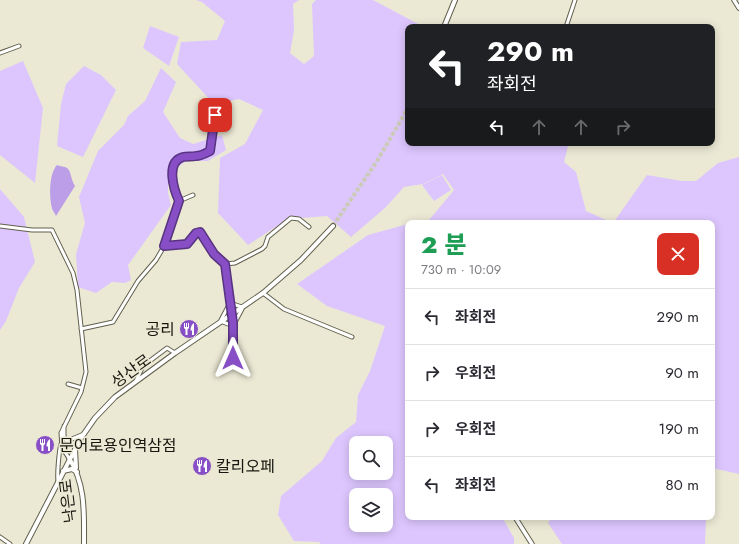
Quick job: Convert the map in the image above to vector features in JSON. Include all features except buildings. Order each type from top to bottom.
[{"type":"main road","points":[[445,24],[455,0]]},
{"type":"main road","name":"성산로","points":[[26,544],[75,448],[95,418],[115,397],[175,353],[263,293],[301,260],[333,226]]},
{"type":"main road","points":[[63,471],[72,469],[77,470],[75,448]]},
{"type":"main road","name":"낙은로","points":[[69,458],[77,470],[83,498],[84,544]]},
{"type":"street","points":[[567,24],[575,0]]},
{"type":"street","points":[[734,0],[739,8]]},
{"type":"street","points":[[0,53],[19,46]]},
{"type":"street","points":[[179,201],[174,194],[172,178],[176,163],[185,156],[198,156],[210,151],[215,115]]},
{"type":"street","points":[[81,329],[113,322],[138,281],[156,260],[164,246],[179,201],[193,195]]},
{"type":"street","points":[[225,264],[235,263],[262,249],[265,246],[268,236],[291,218],[299,219],[310,227]]},
{"type":"street","points":[[0,226],[32,230],[52,230],[73,273],[77,290],[86,372],[82,388],[61,433],[60,460],[56,472],[58,481]]},
{"type":"street","points":[[164,246],[187,244],[196,233],[200,232],[214,254],[225,264],[233,326],[233,358]]},
{"type":"street","points":[[263,293],[284,309],[352,337]]},
{"type":"street","points":[[230,303],[243,308],[233,326]]},
{"type":"street","points":[[230,303],[221,323],[233,326]]},
{"type":"street","points":[[135,383],[143,366],[167,348],[175,353]]},
{"type":"street","points":[[68,384],[82,388]]},
{"type":"street","points":[[64,425],[64,437],[68,441],[84,434]]},
{"type":"street","points":[[61,444],[64,453],[69,458]]},
{"type":"street","points":[[517,520],[532,544]]},
{"type":"street","points":[[0,537],[10,544]]},
{"type":"shaded area","points":[[196,0],[299,0],[293,4],[294,30],[290,53],[304,64],[314,56],[312,4],[316,0],[373,0],[418,24],[405,24],[405,146],[568,146],[564,162],[576,172],[586,211],[606,220],[429,220],[454,190],[443,174],[423,184],[404,187],[385,208],[351,237],[327,216],[288,219],[248,245],[218,213],[220,158],[245,144],[263,110],[239,99],[214,104],[177,64],[181,42],[217,40],[225,21],[202,2]]},
{"type":"shaded area","points":[[150,26],[179,37],[169,66],[143,48]]},
{"type":"shaded area","points":[[23,61],[43,108],[35,183],[0,155],[0,71]]},
{"type":"shaded area","points":[[84,66],[101,75],[116,90],[83,157],[57,146],[61,104],[66,84]]},
{"type":"shaded area","points":[[161,68],[176,82],[163,112],[180,138],[193,144],[222,135],[226,150],[208,161],[186,161],[168,175],[168,193],[171,205],[128,265],[131,280],[125,283],[112,282],[96,293],[78,287],[76,254],[85,223],[79,197],[98,151],[124,125],[128,116],[145,101]]},
{"type":"shaded area","points":[[739,157],[739,474],[715,469],[715,220],[615,220],[647,175],[682,181],[696,181],[718,163]]},
{"type":"shaded area","points":[[57,165],[68,169],[75,186],[56,216],[52,209],[50,191],[52,174]]},
{"type":"shaded area","points":[[442,175],[451,190],[434,201],[422,185]]},
{"type":"shaded area","points":[[0,189],[24,217],[35,262],[19,288],[6,321],[0,330]]},
{"type":"shaded area","points":[[405,225],[405,520],[504,520],[514,538],[514,544],[321,544],[319,542],[294,541],[278,515],[281,496],[322,461],[336,438],[356,422],[358,395],[370,371],[385,326],[327,306],[297,284],[368,235]]},
{"type":"shaded area","points":[[550,520],[706,520],[705,544],[562,544],[548,523]]},
{"type":"tunnel","points":[[333,226],[377,161],[405,113]]},
{"type":"place","name":"공리","points":[[189,329]]},
{"type":"place","name":"문어로용인역삼점","points":[[45,445]]},
{"type":"place","name":"칼리오페","points":[[202,466]]},
{"type":"route","points":[[215,115],[213,141],[210,151],[198,156],[185,156],[179,159],[176,163],[172,178],[174,194],[179,201],[172,220],[166,244],[164,246],[183,246],[190,242],[196,233],[200,232],[214,254],[225,264],[233,323],[233,358]]}]
